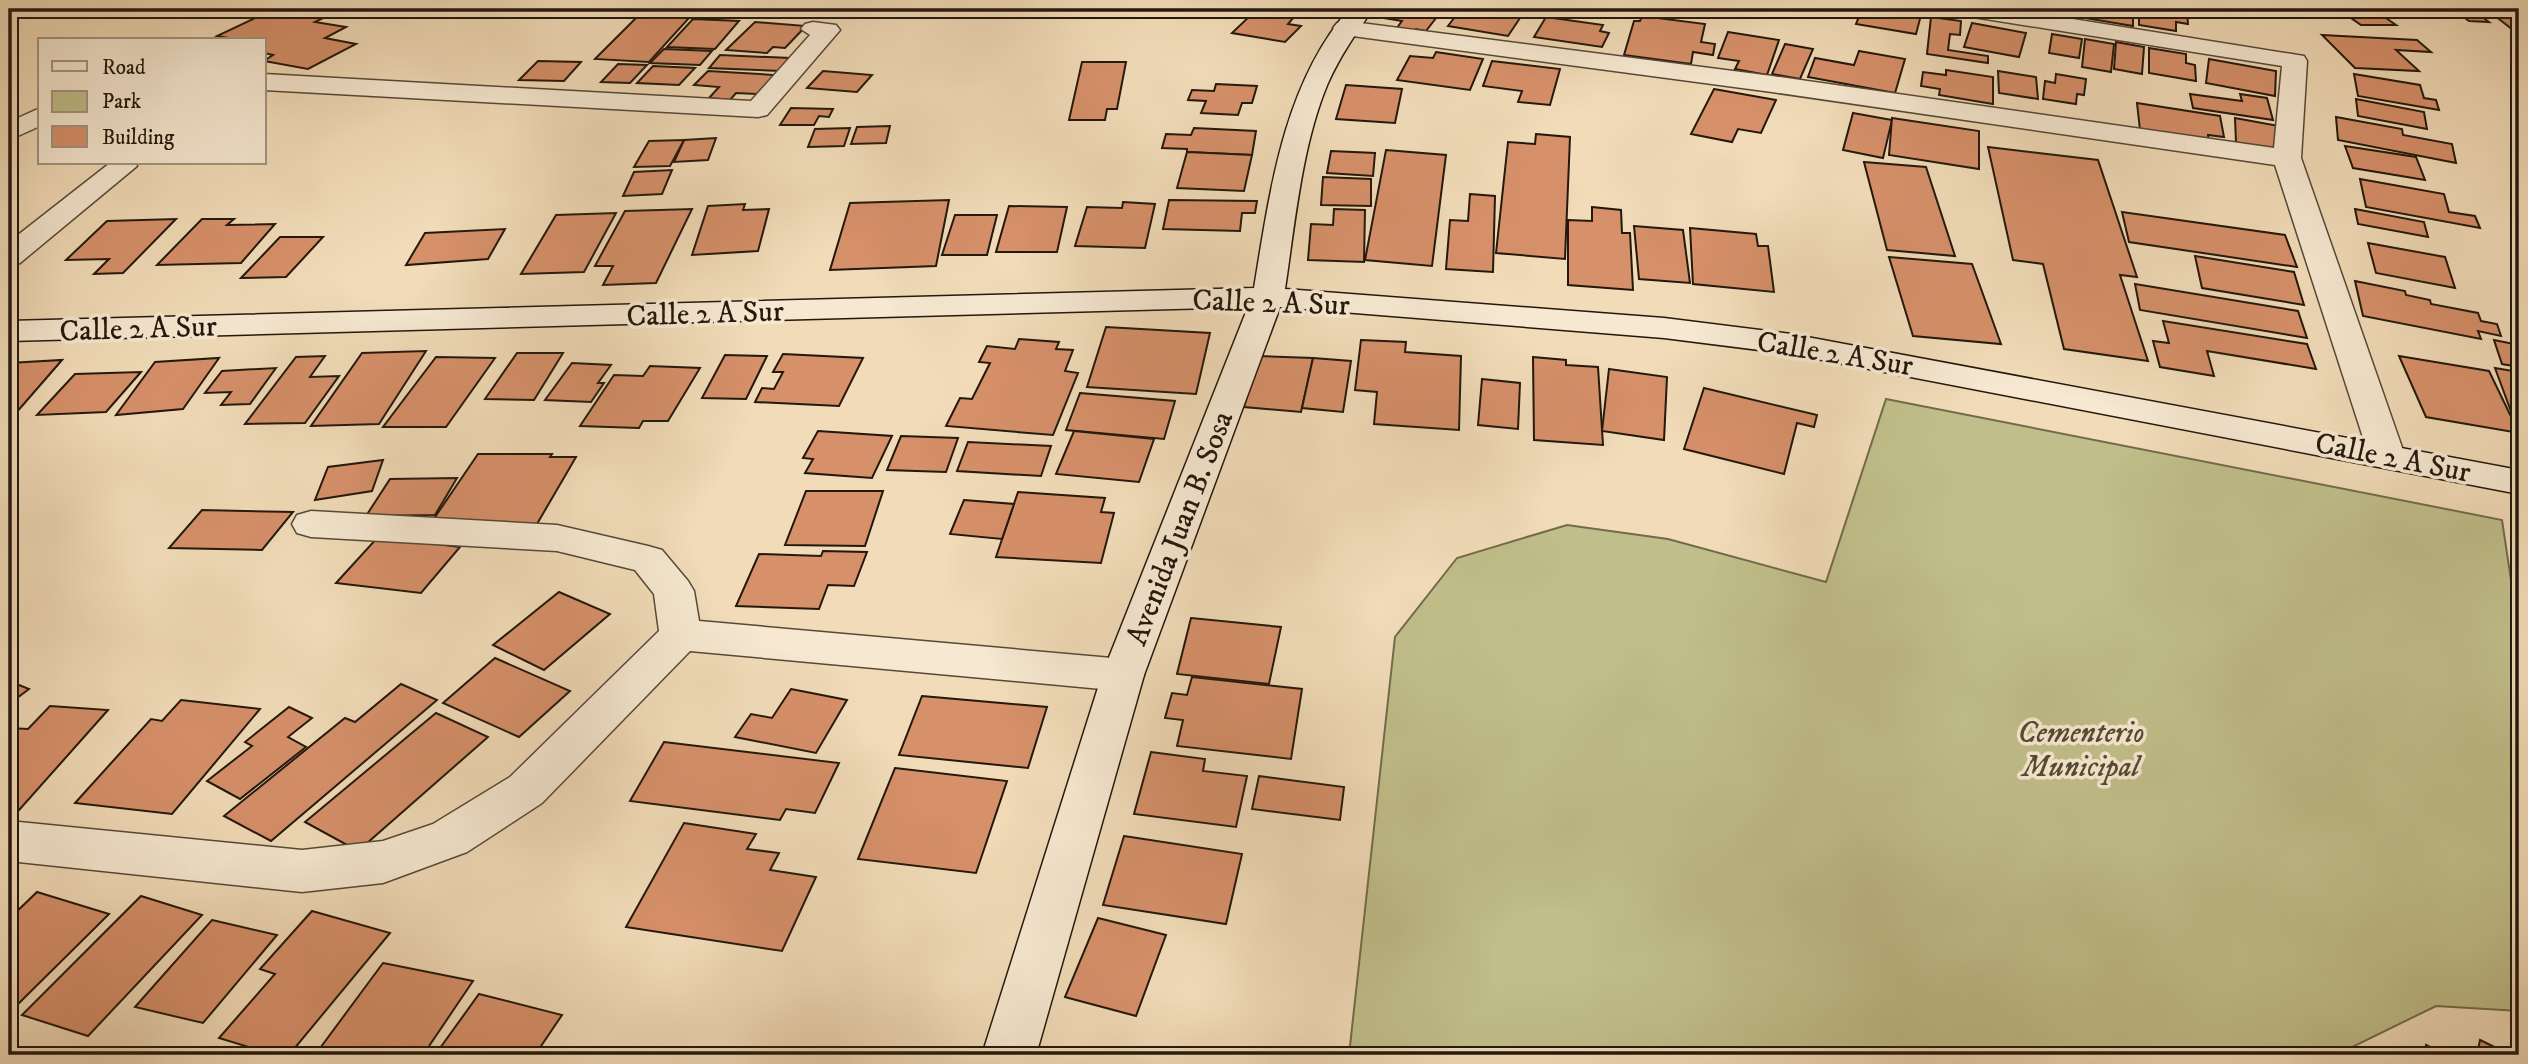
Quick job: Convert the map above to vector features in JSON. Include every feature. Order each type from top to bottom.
[{"type":"street","points":[[1967,9],[2295,61],[2287,158],[2386,456]]},
{"type":"street","points":[[1353,18],[1759,82],[2287,158]]},
{"type":"street","name":"Avenida Juan B. Sosa","points":[[1009,1055],[1123,675],[1268,297],[1288,172],[1315,84],[1353,18]]},
{"type":"street","points":[[266,82],[758,109],[828,30],[813,29]]},
{"type":"street","points":[[9,132],[38,117]]},
{"type":"street","points":[[9,257],[123,166]]},
{"type":"street","name":"Calle 2 A Sur","points":[[9,331],[1268,297],[1664,328],[1791,344],[2519,482]]},
{"type":"street","points":[[311,524],[557,538],[648,560],[674,591],[680,635]]},
{"type":"street","points":[[680,635],[1123,675]]},
{"type":"street","points":[[9,841],[302,871],[383,862],[450,838],[526,790],[680,635]]},
{"type":"green space","name":"Cementerio Municipal","points":[[1886,399],[2502,520],[2519,633],[2519,1011],[2436,1006],[2336,1055],[1349,1055],[1395,637],[1457,558],[1567,525],[1668,539],[1826,582]]},
{"type":"building","points":[[274,9],[337,11],[315,22],[346,27],[325,38],[356,44],[308,69],[266,61],[273,55],[266,53],[266,38],[217,36]]},
{"type":"building","points":[[1123,9],[1195,9],[1187,18]]},
{"type":"building","points":[[1267,9],[1322,9],[1318,15]]},
{"type":"building","points":[[1385,9],[1443,9],[1426,31],[1416,29],[1414,32],[1396,29],[1402,21],[1378,17]]},
{"type":"building","points":[[1461,9],[1488,9],[1522,15],[1508,36],[1448,26]]},
{"type":"building","points":[[1750,9],[1810,9],[1808,14],[1784,10],[1783,14]]},
{"type":"building","points":[[1862,9],[1903,9],[1909,10],[1908,13],[1921,15],[1916,34],[1856,24]]},
{"type":"building","points":[[2025,9],[2071,9],[2071,15]]},
{"type":"building","points":[[2080,9],[2133,11],[2133,26],[2079,17]]},
{"type":"building","points":[[2139,9],[2187,11],[2188,24],[2176,22],[2176,31],[2139,25]]},
{"type":"building","points":[[2338,9],[2373,9],[2396,25],[2361,25]]},
{"type":"building","points":[[2453,9],[2472,9],[2489,22],[2469,21]]},
{"type":"building","points":[[2486,9],[2519,9],[2519,33],[2517,33]]},
{"type":"building","points":[[1255,11],[1294,17],[1288,24],[1301,26],[1285,42],[1232,33]]},
{"type":"building","points":[[1642,16],[1705,24],[1701,42],[1715,44],[1713,55],[1693,52],[1691,64],[1624,55],[1634,21],[1640,21]]},
{"type":"building","points":[[637,17],[689,18],[649,62],[595,59]]},
{"type":"building","points":[[1546,17],[1603,25],[1600,31],[1609,33],[1602,47],[1534,37]]},
{"type":"building","points":[[1931,17],[1961,21],[1960,35],[1950,34],[1948,50],[1988,56],[1988,63],[1927,54]]},
{"type":"building","points":[[693,19],[739,21],[715,49],[667,47]]},
{"type":"building","points":[[755,22],[806,26],[785,48],[773,47],[767,53],[726,50]]},
{"type":"building","points":[[1972,23],[2026,33],[2019,57],[1964,47]]},
{"type":"building","points":[[1728,32],[1779,40],[1767,75],[1735,69],[1739,61],[1718,58]]},
{"type":"building","points":[[2052,34],[2082,39],[2079,58],[2049,53]]},
{"type":"building","points":[[2322,35],[2417,40],[2431,52],[2396,50],[2419,71],[2355,68]]},
{"type":"building","points":[[2085,39],[2114,44],[2111,72],[2082,67]]},
{"type":"building","points":[[2116,42],[2144,47],[2142,74],[2114,69]]},
{"type":"building","points":[[1785,44],[1813,49],[1800,79],[1772,74]]},
{"type":"building","points":[[2149,48],[2186,54],[2186,63],[2195,65],[2196,81],[2149,73]]},
{"type":"building","points":[[664,49],[712,51],[700,65],[650,63]]},
{"type":"building","points":[[1859,51],[1905,59],[1895,93],[1808,77],[1815,58],[1854,65]]},
{"type":"building","points":[[1436,52],[1483,59],[1470,90],[1397,80],[1410,56],[1433,58]]},
{"type":"building","points":[[720,55],[790,58],[781,71],[709,68]]},
{"type":"building","points":[[2209,59],[2276,71],[2275,96],[2206,83]]},
{"type":"building","points":[[538,61],[581,62],[564,81],[519,80]]},
{"type":"building","points":[[1492,61],[1560,69],[1550,105],[1518,102],[1522,91],[1483,86]]},
{"type":"building","points":[[1082,62],[1126,62],[1117,109],[1107,109],[1105,120],[1069,120]]},
{"type":"building","points":[[618,64],[647,65],[630,83],[601,82]]},
{"type":"building","points":[[653,66],[695,68],[679,85],[637,83]]},
{"type":"building","points":[[1946,70],[1993,77],[1993,104],[1939,95],[1940,89],[1921,86],[1923,72],[1946,75]]},
{"type":"building","points":[[708,71],[775,75],[757,94],[736,93],[730,100],[709,98],[719,87],[694,85]]},
{"type":"building","points":[[823,71],[872,75],[857,92],[807,88]]},
{"type":"building","points":[[1998,71],[2036,77],[2038,99],[1999,93]]},
{"type":"building","points":[[2056,74],[2086,79],[2084,95],[2077,94],[2076,104],[2043,99],[2045,81],[2055,83]]},
{"type":"building","points":[[2354,74],[2420,85],[2424,98],[2436,100],[2439,110],[2358,96]]},
{"type":"building","points":[[1216,84],[1257,86],[1252,103],[1242,103],[1238,115],[1201,113],[1206,101],[1188,100],[1192,90],[1214,91]]},
{"type":"building","points":[[1346,85],[1402,89],[1395,123],[1336,119]]},
{"type":"building","points":[[1714,89],[1776,100],[1761,133],[1738,129],[1732,142],[1691,134]]},
{"type":"building","points":[[2190,94],[2242,101],[2240,94],[2267,98],[2273,120],[2193,108]]},
{"type":"building","points":[[2356,99],[2424,112],[2427,129],[2358,116]]},
{"type":"building","points":[[2137,103],[2220,116],[2224,137],[2208,135],[2209,141],[2140,130]]},
{"type":"building","points":[[791,108],[833,109],[829,117],[819,116],[814,125],[780,125]]},
{"type":"building","points":[[1853,113],[1892,120],[1883,158],[1843,150]]},
{"type":"building","points":[[2336,117],[2402,129],[2403,135],[2452,144],[2456,163],[2338,140]]},
{"type":"building","points":[[1892,118],[1979,131],[1979,169],[1889,155]]},
{"type":"building","points":[[2235,118],[2279,126],[2282,152],[2236,143]]},
{"type":"building","points":[[890,126],[886,143],[851,144],[857,127]]},
{"type":"building","points":[[850,128],[844,146],[808,147],[815,129]]},
{"type":"building","points":[[1194,128],[1256,131],[1252,155],[1162,148],[1166,134],[1191,135]]},
{"type":"building","points":[[1536,134],[1570,137],[1565,259],[1496,253],[1508,142],[1535,144]]},
{"type":"building","points":[[716,138],[708,160],[674,162],[684,140]]},
{"type":"building","points":[[684,140],[670,166],[634,167],[649,141]]},
{"type":"building","points":[[2345,146],[2416,157],[2425,180],[2353,168]]},
{"type":"building","points":[[1988,147],[2098,160],[2137,277],[2120,275],[2148,361],[2064,349],[2043,264],[2013,260]]},
{"type":"building","points":[[1386,150],[1446,155],[1432,266],[1365,260]]},
{"type":"building","points":[[1331,151],[1375,153],[1373,176],[1327,173]]},
{"type":"building","points":[[1187,152],[1252,155],[1244,191],[1177,188]]},
{"type":"building","points":[[1864,162],[1926,167],[1955,256],[1887,250]]},
{"type":"building","points":[[672,170],[662,194],[623,196],[634,172]]},
{"type":"building","points":[[1323,177],[1371,179],[1371,206],[1321,205]]},
{"type":"building","points":[[2360,179],[2444,194],[2449,212],[2475,216],[2480,228],[2366,207]]},
{"type":"building","points":[[1470,194],[1495,196],[1493,272],[1446,269],[1450,220],[1468,221]]},
{"type":"building","points":[[949,200],[936,266],[830,270],[850,203]]},
{"type":"building","points":[[1169,200],[1257,201],[1255,213],[1242,213],[1240,231],[1163,229]]},
{"type":"building","points":[[1123,202],[1155,204],[1145,248],[1075,246],[1087,207],[1122,208]]},
{"type":"building","points":[[745,204],[743,210],[769,209],[758,251],[692,255],[708,206]]},
{"type":"building","points":[[1009,206],[1067,207],[1057,252],[996,252]]},
{"type":"building","points":[[1592,207],[1621,210],[1622,233],[1630,233],[1633,290],[1568,285],[1568,220],[1592,221]]},
{"type":"building","points":[[692,209],[656,283],[603,285],[613,266],[595,266],[625,211]]},
{"type":"building","points":[[1334,209],[1365,210],[1364,262],[1308,260],[1311,224],[1333,225]]},
{"type":"building","points":[[2355,209],[2424,222],[2428,237],[2358,224]]},
{"type":"building","points":[[2122,212],[2285,235],[2297,267],[2129,242]]},
{"type":"building","points":[[616,213],[584,272],[521,274],[556,215]]},
{"type":"building","points":[[955,215],[997,215],[987,255],[942,255]]},
{"type":"building","points":[[176,219],[123,273],[94,274],[109,259],[66,260],[107,221]]},
{"type":"building","points":[[202,219],[234,219],[227,225],[275,224],[241,263],[157,265]]},
{"type":"building","points":[[1634,226],[1683,230],[1690,283],[1639,279]]},
{"type":"building","points":[[1690,228],[1756,234],[1758,246],[1768,246],[1774,292],[1693,284]]},
{"type":"building","points":[[505,229],[488,259],[406,265],[425,233]]},
{"type":"building","points":[[280,237],[323,237],[286,277],[241,278]]},
{"type":"building","points":[[2368,243],[2445,257],[2455,288],[2376,273]]},
{"type":"building","points":[[2195,256],[2294,272],[2304,305],[2202,288]]},
{"type":"building","points":[[1889,257],[1972,264],[2001,344],[1913,336]]},
{"type":"building","points":[[2355,281],[2405,291],[2406,295],[2430,300],[2431,304],[2478,313],[2481,321],[2497,324],[2501,336],[2478,331],[2481,339],[2363,316]]},
{"type":"building","points":[[2135,284],[2298,311],[2307,338],[2140,310]]},
{"type":"building","points":[[2163,321],[2307,344],[2316,369],[2207,351],[2214,376],[2160,367],[2153,341],[2169,343]]},
{"type":"building","points":[[1106,327],[1210,333],[1196,394],[1087,387]]},
{"type":"building","points":[[1019,339],[1059,342],[1056,349],[1073,350],[1065,371],[1078,373],[1053,435],[946,426],[960,398],[972,399],[990,363],[979,362],[987,346],[1015,349]]},
{"type":"building","points":[[1361,340],[1406,342],[1405,352],[1461,356],[1459,430],[1374,424],[1377,392],[1355,390]]},
{"type":"building","points":[[2494,340],[2519,345],[2519,367],[2502,364]]},
{"type":"building","points":[[426,351],[379,424],[311,426],[362,353]]},
{"type":"building","points":[[517,353],[563,353],[534,400],[485,399]]},
{"type":"building","points":[[783,354],[863,358],[839,406],[755,402],[762,388],[774,389],[783,372],[773,372]]},
{"type":"building","points":[[725,355],[767,356],[746,399],[702,398]]},
{"type":"building","points":[[325,356],[310,377],[339,376],[305,423],[245,424],[296,357]]},
{"type":"building","points":[[1258,356],[1313,358],[1301,412],[1244,407]]},
{"type":"building","points":[[2399,356],[2489,371],[2519,433],[2426,417]]},
{"type":"building","points":[[436,357],[495,358],[446,427],[383,427]]},
{"type":"building","points":[[1533,357],[1566,360],[1566,365],[1598,367],[1603,445],[1534,440]]},
{"type":"building","points":[[219,358],[183,409],[116,415],[155,362]]},
{"type":"building","points":[[1313,358],[1351,361],[1343,412],[1302,408]]},
{"type":"building","points":[[62,360],[9,421],[9,363]]},
{"type":"building","points":[[572,363],[611,365],[598,383],[604,383],[591,402],[545,400]]},
{"type":"building","points":[[650,366],[700,368],[668,421],[643,421],[639,428],[580,426],[614,375],[643,376]]},
{"type":"building","points":[[276,368],[250,404],[221,405],[231,392],[205,393],[222,371]]},
{"type":"building","points":[[2495,368],[2519,372],[2519,433]]},
{"type":"building","points":[[1609,369],[1667,377],[1664,440],[1602,431]]},
{"type":"building","points":[[141,372],[106,412],[37,415],[75,374]]},
{"type":"building","points":[[1482,379],[1520,383],[1518,429],[1478,425]]},
{"type":"building","points":[[1704,388],[1817,415],[1814,427],[1797,423],[1784,474],[1684,449]]},
{"type":"building","points":[[1080,393],[1175,401],[1164,439],[1066,430]]},
{"type":"building","points":[[818,431],[892,436],[872,478],[805,473],[813,459],[803,458]]},
{"type":"building","points":[[1074,431],[1154,439],[1139,482],[1056,474]]},
{"type":"building","points":[[901,436],[958,438],[946,472],[887,470]]},
{"type":"building","points":[[968,442],[1051,446],[1041,476],[957,471]]},
{"type":"building","points":[[478,454],[552,454],[550,457],[576,457],[537,524],[431,523]]},
{"type":"building","points":[[383,460],[372,491],[315,500],[328,467]]},
{"type":"building","points":[[457,478],[435,515],[366,516],[390,479]]},
{"type":"building","points":[[806,491],[883,491],[865,546],[785,545]]},
{"type":"building","points":[[1018,492],[1105,498],[1101,512],[1114,513],[1101,563],[996,557]]},
{"type":"building","points":[[964,500],[1014,504],[1002,539],[950,534]]},
{"type":"building","points":[[202,510],[293,512],[262,550],[169,548]]},
{"type":"building","points":[[378,537],[460,547],[421,593],[336,583]]},
{"type":"building","points":[[823,551],[867,552],[854,586],[828,585],[819,609],[736,606],[759,554],[821,556]]},
{"type":"building","points":[[559,592],[610,614],[544,670],[493,645]]},
{"type":"building","points":[[1191,618],[1281,627],[1269,684],[1177,674]]},
{"type":"building","points":[[495,658],[570,691],[519,737],[443,703]]},
{"type":"building","points":[[1192,677],[1302,689],[1291,759],[1177,746],[1183,720],[1165,718],[1172,693],[1187,695]]},
{"type":"building","points":[[9,681],[29,689],[9,704]]},
{"type":"building","points":[[401,684],[437,700],[271,841],[224,816],[345,718],[355,722]]},
{"type":"building","points":[[791,689],[847,700],[816,753],[735,737],[751,714],[772,718]]},
{"type":"building","points":[[922,696],[1047,707],[1028,768],[899,755]]},
{"type":"building","points":[[181,700],[260,709],[172,814],[75,803],[151,719],[162,721]]},
{"type":"building","points":[[50,706],[108,710],[12,818],[9,818],[9,728],[28,729]]},
{"type":"building","points":[[289,707],[312,718],[288,737],[306,747],[240,799],[207,781],[252,746],[245,742]]},
{"type":"building","points":[[436,713],[488,737],[358,851],[305,822]]},
{"type":"building","points":[[664,742],[839,763],[815,813],[786,809],[780,820],[630,801]]},
{"type":"building","points":[[1151,752],[1205,759],[1203,771],[1247,776],[1236,827],[1134,814]]},
{"type":"building","points":[[895,768],[1007,781],[976,873],[858,859]]},
{"type":"building","points":[[1259,776],[1344,787],[1340,820],[1252,809]]},
{"type":"building","points":[[684,823],[756,834],[747,849],[779,853],[770,870],[816,877],[782,951],[626,927]]},
{"type":"building","points":[[1124,836],[1242,854],[1226,924],[1103,905]]},
{"type":"building","points":[[37,892],[109,914],[9,1013],[9,919]]},
{"type":"building","points":[[141,896],[202,915],[88,1036],[22,1015]]},
{"type":"building","points":[[312,911],[390,933],[289,1055],[275,1055],[219,1038],[275,974],[260,969]]},
{"type":"building","points":[[1098,918],[1166,935],[1136,1016],[1065,997]]},
{"type":"building","points":[[212,920],[277,935],[203,1023],[135,1007]]},
{"type":"building","points":[[383,963],[473,981],[423,1055],[315,1055]]},
{"type":"building","points":[[479,994],[562,1015],[535,1055],[435,1055]]},
{"type":"building","points":[[2480,1040],[2511,1055],[2477,1055]]},
{"type":"building","points":[[2426,1045],[2446,1055],[2424,1055]]},
{"type":"building","points":[[657,1047],[727,1055],[653,1055]]}]
